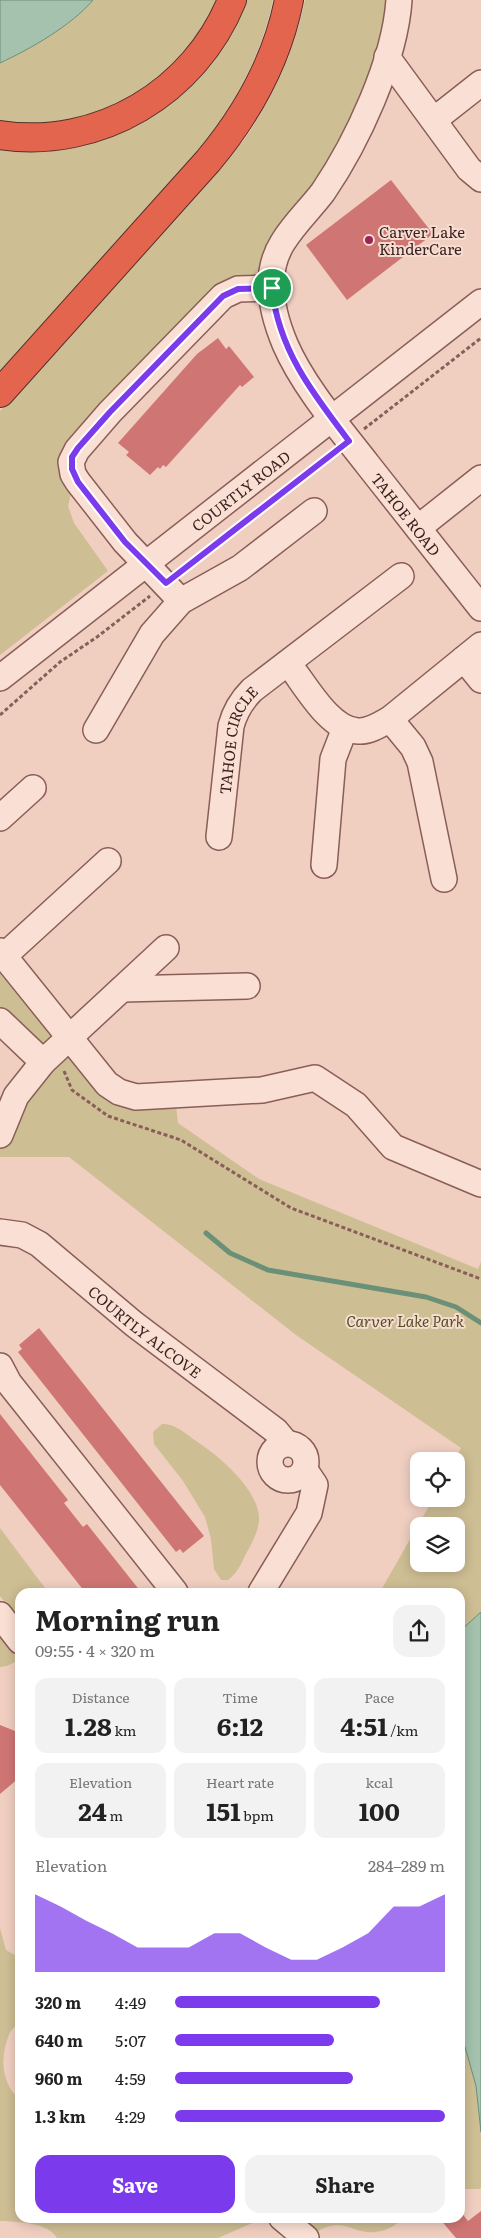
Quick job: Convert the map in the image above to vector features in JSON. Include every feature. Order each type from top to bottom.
[{"type":"highway","points":[[0,135],[24,138],[60,136],[97,128],[131,113],[161,94],[194,63],[217,32],[232,0]]},
{"type":"highway","points":[[0,393],[229,135],[250,103],[265,74],[281,33],[289,0]]},
{"type":"street","name":"TAHOE ROAD","points":[[399,0],[386,57],[371,102],[343,160],[322,192],[278,250],[272,269],[272,288],[276,319],[302,378],[349,441],[481,608]]},
{"type":"street","points":[[386,57],[470,169],[481,179]]},
{"type":"street","points":[[434,120],[481,84]]},
{"type":"street","points":[[173,592],[125,542],[76,480],[72,469],[72,457],[110,412],[223,296],[238,289],[272,288]]},
{"type":"street","name":"COURTLY ROAD","points":[[0,678],[481,302]]},
{"type":"street","points":[[418,528],[481,478]]},
{"type":"street","points":[[96,730],[152,634],[173,592],[240,568],[314,511]]},
{"type":"street","name":"TAHOE CIRCLE","points":[[219,837],[231,726],[235,712],[252,690],[401,576]]},
{"type":"street","points":[[288,663],[336,723],[359,732],[374,728],[390,719],[472,652],[481,680]]},
{"type":"street","points":[[390,719],[413,747],[420,762],[444,879]]},
{"type":"street","points":[[324,865],[332,759],[345,728]]},
{"type":"street","points":[[0,818],[33,788]]},
{"type":"street","points":[[56,1050],[2,954],[108,861]]},
{"type":"street","points":[[0,1135],[16,1096],[56,1050],[166,948]]},
{"type":"street","points":[[122,989],[246,986]]},
{"type":"street","points":[[0,1021],[56,1050],[118,1092],[136,1097],[262,1090],[315,1078],[356,1105],[393,1147],[481,1184]]},
{"type":"street","name":"COURTLY ALCOVE","points":[[0,1232],[22,1236],[42,1246],[134,1324],[276,1431],[286,1443],[276,1447],[271,1455],[269,1462],[273,1472],[280,1478],[288,1480],[298,1478],[305,1470],[315,1485],[309,1513],[263,1588]]},
{"type":"street","points":[[0,1366],[9,1383],[172,1588]]},
{"type":"street","points":[[0,1615],[15,1634]]},
{"type":"street","points":[[288,2223],[306,2238]]},
{"type":"path","points":[[0,715],[60,662],[97,637],[173,592],[349,441],[481,338]]},
{"type":"path","points":[[56,1050],[72,1090],[108,1116],[181,1140],[292,1208],[481,1279]]},
{"type":"green space","points":[[0,0],[219,0],[197,40],[163,77],[116,108],[55,125],[0,124]]},
{"type":"green space","points":[[242,0],[273,0],[264,35],[250,68],[216,127],[173,182],[0,378],[0,147],[91,141]]},
{"type":"green space","points":[[305,0],[388,0],[373,67],[343,138],[258,275],[75,439],[72,488],[68,506],[74,523],[108,571],[0,655],[0,411],[244,140],[265,107],[282,73],[295,38]]},
{"type":"green space","name":"Carver Lake Park","points":[[0,951],[107,1084],[175,1095],[178,1123],[259,1179],[478,1269],[481,1262],[481,2188],[479,2189],[465,2189],[465,1588],[382,1588],[410,1539],[410,1572],[465,1572],[465,1517],[423,1517],[428,1507],[465,1507],[465,1452],[459,1452],[461,1448],[296,1335],[69,1157],[0,1157],[0,1135],[43,1062],[0,1021]]},
{"type":"green space","points":[[162,1424],[171,1425],[180,1430],[215,1455],[244,1483],[256,1505],[259,1521],[256,1534],[239,1568],[228,1580],[221,1580],[214,1569],[211,1539],[205,1517],[183,1481],[154,1444],[153,1432]]},
{"type":"green space","points":[[0,1528],[45,1588],[15,1588],[15,1616],[0,1596]]},
{"type":"green space","points":[[0,1634],[15,1655],[15,1662],[0,1667]]},
{"type":"green space","points":[[0,1928],[6,1950],[15,1955],[15,2026],[10,2032],[3,2059],[5,2077],[15,2095],[15,2222],[0,2221]]},
{"type":"green space","points":[[23,2223],[252,2223],[218,2238],[57,2238],[47,2229]]},
{"type":"green space","points":[[308,2223],[398,2223],[376,2232],[361,2231],[335,2225],[318,2231]]},
{"type":"shaded area","points":[[0,0],[93,0],[62,28],[37,44],[0,63]]},
{"type":"shaded area","points":[[481,1612],[481,2132],[476,2086],[465,2047],[465,1626]]},
{"type":"building","name":"Carver Lake KinderCare","points":[[391,180],[433,234],[347,300],[306,245]]},
{"type":"building","points":[[218,338],[226,349],[229,346],[254,377],[242,387],[240,385],[166,467],[163,465],[160,469],[158,467],[150,475],[126,455],[129,452],[118,443],[197,354]]},
{"type":"building","points":[[39,1328],[204,1536],[183,1553],[180,1549],[176,1552],[18,1352],[22,1349],[19,1345]]},
{"type":"building","points":[[0,1414],[68,1500],[64,1503],[83,1527],[87,1524],[138,1588],[82,1588],[0,1485]]},
{"type":"building","points":[[0,1725],[15,1731],[15,1781],[0,1794]]},
{"type":"building","points":[[481,2211],[481,2238],[456,2238],[443,2223],[465,2223],[465,2217],[468,2221]]},
{"type":"waterway","points":[[206,1233],[230,1253],[268,1270],[426,1297],[456,1307],[481,1323]]},
{"type":"place","name":"Carver Lake KinderCare","points":[[369,240]]},
{"type":"route","points":[[272,288],[273,308],[276,319],[292,359],[302,378],[349,441],[166,583],[125,542],[74,477],[72,457],[110,412],[223,296],[232,290],[238,289],[272,288]]}]
